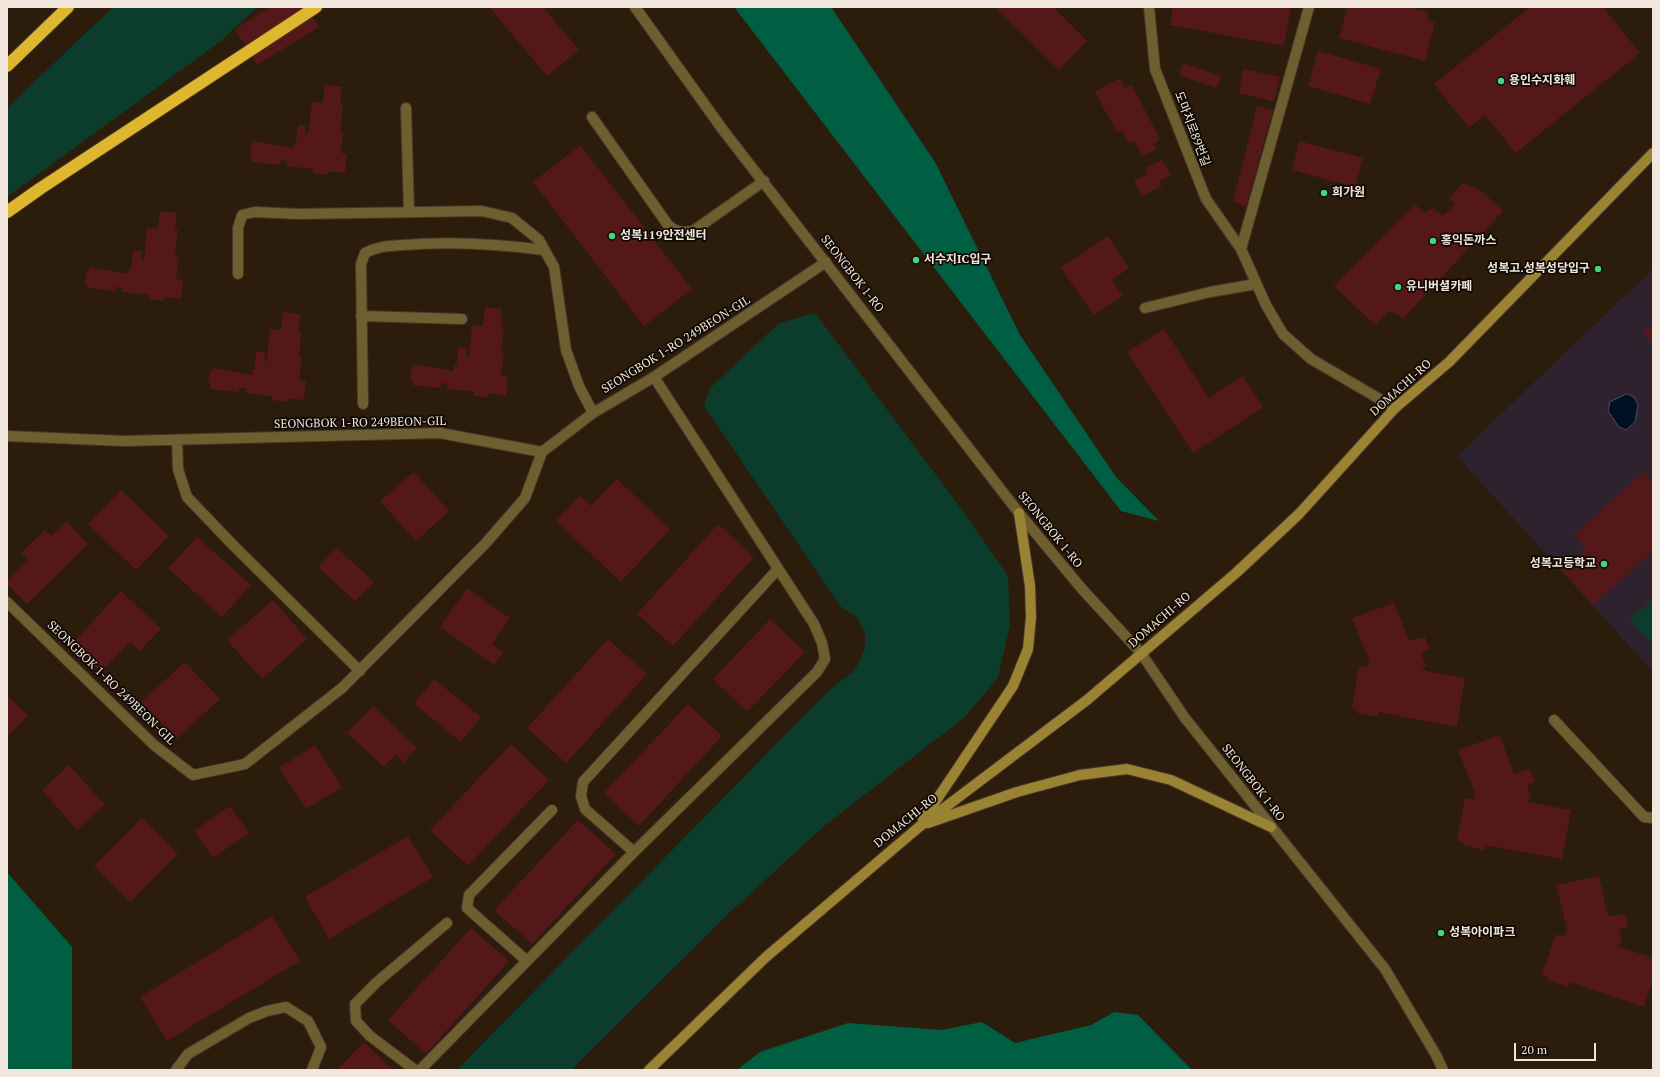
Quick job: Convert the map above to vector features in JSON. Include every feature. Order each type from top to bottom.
[{"type":"highway","points":[[7,66],[68,7]]},
{"type":"highway","points":[[7,212],[48,183],[316,7]]},
{"type":"main road","name":"DOMACHI-RO","points":[[649,1070],[766,957],[918,827],[1086,700],[1236,573],[1299,514],[1395,408],[1449,362],[1653,153]]},
{"type":"main road","points":[[918,827],[1014,686],[1028,649],[1031,617],[1030,586],[1019,513]]},
{"type":"main road","points":[[918,827],[1017,792],[1080,775],[1126,769],[1171,780],[1271,827]]},
{"type":"street","name":"SEONGBOK 1-RO","points":[[635,7],[723,130],[764,181],[1019,513],[1082,589],[1141,653],[1186,718],[1385,969],[1436,1055],[1443,1070]]},
{"type":"street","name":"도마치로89번길","points":[[1149,7],[1155,69],[1206,199],[1241,249],[1266,306],[1283,334],[1311,359],[1395,408]]},
{"type":"street","points":[[1241,249],[1309,7]]},
{"type":"street","points":[[406,108],[409,212]]},
{"type":"street","points":[[592,117],[668,225],[674,230],[686,232],[694,230],[764,181]]},
{"type":"street","points":[[238,274],[238,228],[242,215],[255,212],[298,214],[482,211],[512,218],[539,240],[554,267],[566,350],[579,386],[593,413]]},
{"type":"street","points":[[362,404],[361,264],[365,253],[375,248],[431,243],[502,245],[544,250]]},
{"type":"street","name":"SEONGBOK 1-RO 249BEON-GIL","points":[[7,602],[154,746],[192,775],[245,764],[342,688],[485,544],[524,498],[542,452],[593,413],[654,377],[826,262]]},
{"type":"street","points":[[1145,308],[1210,292],[1256,284]]},
{"type":"street","points":[[361,316],[462,319]]},
{"type":"street","points":[[420,1070],[634,852],[817,672],[825,659],[822,643],[814,624],[654,377]]},
{"type":"street","name":"SEONGBOK 1-RO 249BEON-GIL","points":[[7,436],[124,441],[440,433],[542,452]]},
{"type":"street","points":[[177,440],[178,469],[187,496],[233,545],[360,671]]},
{"type":"street","points":[[634,852],[585,809],[581,796],[583,782],[778,569]]},
{"type":"street","points":[[1554,720],[1644,817],[1653,818]]},
{"type":"street","points":[[527,961],[467,908],[469,895],[552,810]]},
{"type":"street","points":[[415,1070],[370,1036],[356,1021],[355,1004],[377,982],[447,923]]},
{"type":"street","points":[[176,1070],[188,1054],[242,1022],[267,1011],[286,1007],[308,1021],[321,1047],[312,1070]]},
{"type":"shaded area","name":"성복고등학교","points":[[1653,269],[1653,672],[1457,456]]},
{"type":"green space","points":[[113,7],[257,7],[221,41],[7,197],[7,108]]},
{"type":"green space","points":[[734,7],[831,7],[935,162],[1020,335],[1116,477],[1159,521],[1121,511]]},
{"type":"green space","points":[[815,313],[966,515],[1008,576],[1010,625],[998,678],[965,717],[823,827],[725,917],[571,1070],[457,1070],[828,691],[855,670],[865,649],[865,632],[856,616],[841,607],[704,406],[710,388],[779,323]]},
{"type":"green space","points":[[1653,599],[1653,645],[1630,620]]},
{"type":"green space","points":[[7,872],[72,947],[72,1070],[7,1070]]},
{"type":"green space","points":[[1114,1012],[1138,1015],[1192,1070],[737,1070],[760,1052],[848,1023],[941,1030],[982,1022],[1015,1043],[1091,1025]]},
{"type":"water","points":[[1627,394],[1634,397],[1638,405],[1635,422],[1626,430],[1619,427],[1608,411],[1610,402]]},
{"type":"building","points":[[270,7],[306,7],[319,27],[257,65],[235,29]]},
{"type":"building","points":[[489,7],[543,7],[579,50],[547,76]]},
{"type":"building","points":[[995,7],[1053,7],[1087,41],[1059,70]]},
{"type":"building","points":[[1173,7],[1291,7],[1284,46],[1170,25]]},
{"type":"building","points":[[1347,7],[1408,7],[1428,12],[1428,21],[1435,22],[1425,61],[1339,38]]},
{"type":"building","points":[[1530,7],[1603,7],[1640,53],[1516,153],[1485,115],[1469,128],[1434,84]]},
{"type":"building","points":[[1318,51],[1381,69],[1370,104],[1308,86]]},
{"type":"building","points":[[1183,63],[1221,76],[1217,88],[1179,75]]},
{"type":"building","points":[[1243,69],[1280,77],[1274,102],[1239,93]]},
{"type":"building","points":[[1120,78],[1125,88],[1132,85],[1160,139],[1154,144],[1157,149],[1142,156],[1135,141],[1129,143],[1122,130],[1117,133],[1095,92]]},
{"type":"building","points":[[325,85],[342,87],[340,104],[343,105],[340,131],[343,131],[341,153],[347,154],[345,173],[328,171],[327,175],[313,173],[313,169],[287,166],[287,161],[281,160],[280,165],[251,162],[251,143],[254,144],[254,141],[293,148],[294,143],[296,143],[298,125],[306,126],[305,134],[308,134],[312,102],[323,103]]},
{"type":"building","points":[[1257,106],[1273,110],[1246,207],[1233,201]]},
{"type":"building","points":[[1299,141],[1363,158],[1355,187],[1292,170]]},
{"type":"building","name":"성복119안전센터","points":[[580,145],[692,289],[644,326],[533,182]]},
{"type":"building","points":[[1162,160],[1171,175],[1159,181],[1162,186],[1142,196],[1134,181],[1147,174],[1146,168]]},
{"type":"building","points":[[1463,183],[1479,189],[1503,211],[1404,318],[1389,311],[1375,325],[1334,286],[1415,204],[1424,213],[1433,208],[1443,216],[1455,204],[1449,198]]},
{"type":"building","points":[[160,211],[177,213],[175,230],[178,230],[175,257],[179,257],[176,279],[183,280],[181,299],[164,297],[163,301],[149,299],[149,295],[122,292],[123,287],[116,287],[116,291],[87,288],[87,283],[85,283],[87,270],[89,270],[90,267],[129,274],[133,251],[142,251],[141,260],[144,260],[147,228],[158,229]]},
{"type":"building","points":[[1108,236],[1129,268],[1112,280],[1123,296],[1094,315],[1061,268]]},
{"type":"building","points":[[485,307],[502,309],[501,327],[504,327],[501,353],[504,354],[501,376],[508,377],[506,396],[488,393],[488,397],[474,396],[474,392],[447,389],[448,384],[441,383],[441,388],[412,385],[413,379],[410,379],[412,366],[414,367],[415,364],[454,371],[454,365],[457,366],[458,347],[467,348],[466,357],[469,357],[472,325],[483,326]]},
{"type":"building","points":[[283,312],[300,314],[298,331],[301,331],[299,358],[302,358],[299,380],[306,381],[304,400],[287,398],[286,402],[272,400],[272,396],[245,393],[246,388],[239,388],[239,392],[210,389],[210,384],[208,384],[210,371],[212,371],[213,368],[252,375],[256,352],[265,352],[264,361],[267,361],[270,329],[281,330]]},
{"type":"building","points":[[1653,324],[1653,344],[1643,333]]},
{"type":"building","points":[[1164,329],[1209,398],[1243,376],[1263,407],[1193,453],[1127,352]]},
{"type":"building","points":[[414,472],[449,511],[416,541],[380,501]]},
{"type":"building","points":[[1643,472],[1653,483],[1653,551],[1593,605],[1562,570],[1586,548],[1574,535]]},
{"type":"building","points":[[617,479],[670,529],[621,582],[556,521],[580,496],[591,506]]},
{"type":"building","points":[[121,490],[169,536],[136,570],[88,524]]},
{"type":"building","points":[[66,521],[88,544],[27,604],[7,584],[7,580],[28,559],[21,553],[45,530],[51,536]]},
{"type":"building","points":[[718,524],[754,557],[673,646],[637,614]]},
{"type":"building","points":[[197,537],[251,585],[222,617],[168,568]]},
{"type":"building","points":[[337,548],[374,582],[355,601],[318,567]]},
{"type":"building","points":[[467,588],[510,618],[492,644],[503,652],[494,665],[440,627]]},
{"type":"building","points":[[121,591],[161,629],[139,651],[130,642],[101,672],[71,645]]},
{"type":"building","points":[[273,600],[307,639],[262,679],[227,640]]},
{"type":"building","points":[[1394,603],[1409,641],[1425,637],[1429,649],[1421,653],[1426,666],[1421,670],[1465,678],[1457,727],[1379,712],[1378,717],[1357,713],[1357,710],[1352,708],[1359,666],[1368,668],[1369,660],[1352,618]]},
{"type":"building","points":[[770,619],[805,652],[747,712],[713,679]]},
{"type":"building","points":[[608,639],[647,674],[566,763],[527,728]]},
{"type":"building","points":[[185,662],[220,699],[176,739],[141,702]]},
{"type":"building","points":[[434,679],[481,717],[461,742],[414,704]]},
{"type":"building","points":[[7,696],[28,715],[7,737]]},
{"type":"building","points":[[688,704],[722,736],[639,826],[604,793]]},
{"type":"building","points":[[373,706],[417,748],[403,763],[396,754],[384,767],[347,733]]},
{"type":"building","points":[[1500,735],[1514,774],[1530,769],[1535,782],[1527,785],[1531,798],[1527,802],[1571,810],[1562,859],[1485,845],[1484,850],[1463,845],[1463,842],[1457,841],[1465,798],[1473,800],[1475,793],[1458,750]]},
{"type":"building","points":[[511,744],[549,780],[468,866],[430,830]]},
{"type":"building","points":[[315,745],[342,787],[306,809],[279,768]]},
{"type":"building","points":[[69,765],[105,805],[77,830],[42,790]]},
{"type":"building","points":[[230,806],[249,833],[213,858],[194,831]]},
{"type":"building","points":[[142,818],[178,854],[130,902],[94,866]]},
{"type":"building","points":[[578,820],[616,854],[532,944],[494,910]]},
{"type":"building","points":[[408,836],[433,877],[329,939],[305,897]]},
{"type":"building","points":[[1599,876],[1608,916],[1625,914],[1628,927],[1619,929],[1622,943],[1617,946],[1653,958],[1653,978],[1644,1007],[1569,982],[1568,987],[1547,980],[1548,977],[1542,975],[1556,934],[1564,937],[1567,929],[1556,885]]},
{"type":"building","points":[[272,916],[300,961],[167,1041],[140,997]]},
{"type":"building","points":[[471,928],[509,961],[426,1054],[388,1020]]},
{"type":"building","points":[[364,1042],[393,1070],[337,1070]]},
{"type":"place","name":"용인수지화훼","points":[[1501,81]]},
{"type":"place","name":"희가원","points":[[1324,193]]},
{"type":"place","name":"성복119안전센터","points":[[612,236]]},
{"type":"place","name":"홍익돈까스","points":[[1433,241]]},
{"type":"place","name":"서수지IC입구","points":[[916,260]]},
{"type":"place","name":"성복고.성복성당입구","points":[[1598,269]]},
{"type":"place","name":"유니버셜카페","points":[[1398,287]]},
{"type":"place","name":"성복고등학교","points":[[1604,564]]},
{"type":"place","name":"성복아이파크","points":[[1441,933]]}]
